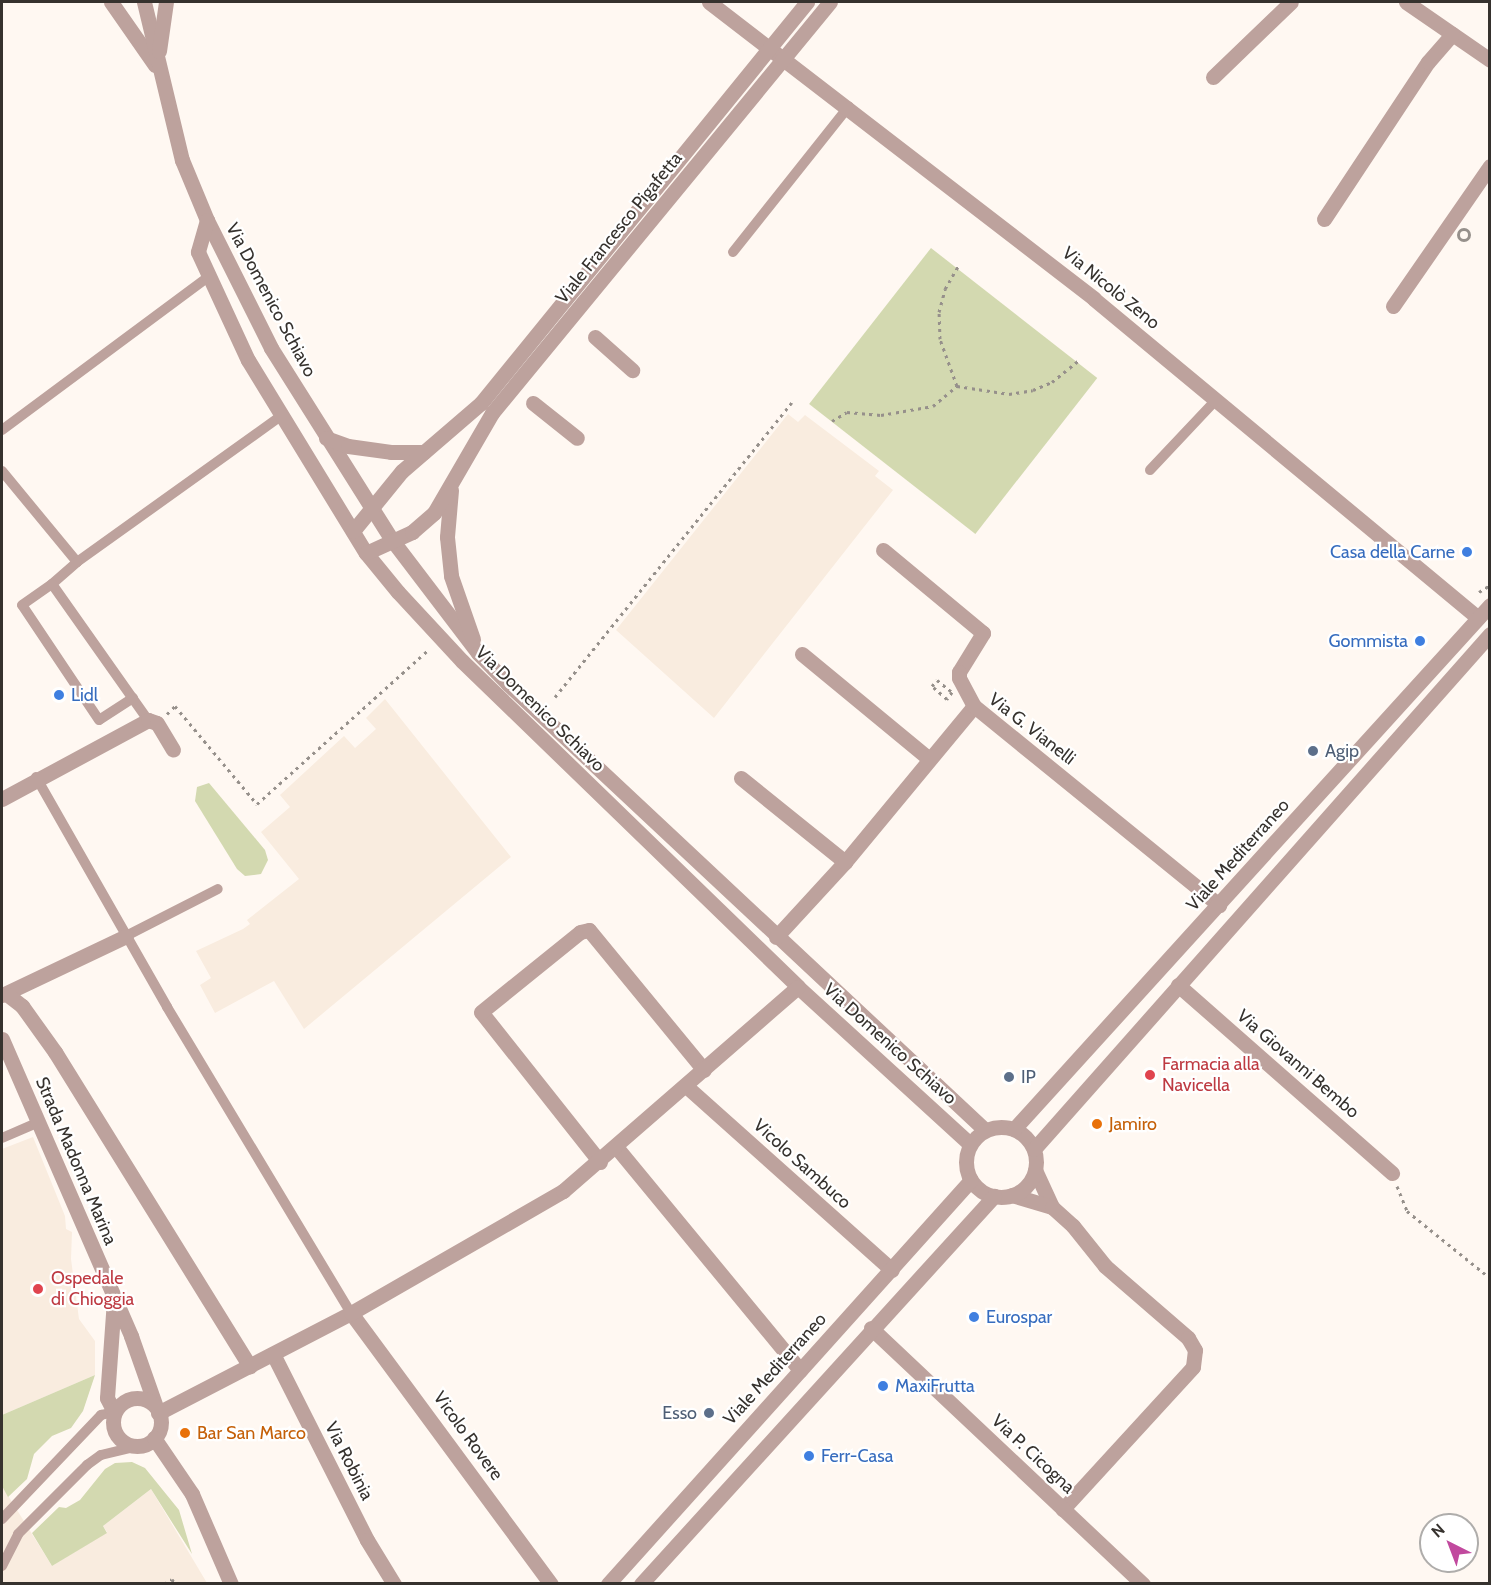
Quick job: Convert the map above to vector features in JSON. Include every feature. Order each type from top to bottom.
[{"type":"street","name":"Via Domenico Schiavo","points":[[111,2],[158,66]]},
{"type":"street","name":"Via Domenico Schiavo","points":[[144,2],[182,160],[207,220],[271,348],[370,511],[478,653],[776,937],[985,1130]]},
{"type":"street","points":[[158,66],[166,2]]},
{"type":"street","name":"Via Nicolò Zeno","points":[[709,2],[771,46],[978,206],[1478,618]]},
{"type":"street","name":"Viale Francesco Pigafetta","points":[[352,531],[402,471],[481,403],[598,255],[807,2]]},
{"type":"street","name":"Viale Francesco Pigafetta","points":[[366,554],[412,532],[434,513],[451,488],[492,414],[830,2]]},
{"type":"street","points":[[1213,77],[1291,2]]},
{"type":"street","points":[[1406,2],[1490,60]]},
{"type":"street","points":[[1324,219],[1428,62],[1452,34]]},
{"type":"street","points":[[1393,306],[1490,166]]},
{"type":"street","name":"Via Domenico Schiavo","points":[[207,220],[198,252],[248,360],[366,554],[441,639],[798,987],[970,1144]]},
{"type":"street","points":[[598,255],[613,266]]},
{"type":"street","points":[[595,337],[632,370]]},
{"type":"street","points":[[533,403],[577,438]]},
{"type":"street","points":[[326,438],[369,449],[424,452]]},
{"type":"street","name":"Viale Francesco Pigafetta","points":[[451,488],[447,537],[451,576],[478,653]]},
{"type":"street","points":[[883,550],[982,633],[959,672],[974,706]]},
{"type":"street","name":"Viale Mediterraneo","points":[[1014,1129],[1490,605]]},
{"type":"street","points":[[1034,1149],[1490,634]]},
{"type":"street","points":[[802,654],[928,758]]},
{"type":"street","name":"Via G. Vianelli","points":[[776,937],[845,862],[928,758],[974,706],[1219,905]]},
{"type":"street","points":[[2,799],[36,777],[153,722],[172,750]]},
{"type":"street","points":[[741,778],[845,862]]},
{"type":"street","points":[[600,1162],[481,1012],[580,932],[590,930],[704,1070]]},
{"type":"street","points":[[5,995],[126,936]]},
{"type":"street","name":"Via Giovanni Bembo","points":[[1178,985],[1392,1173]]},
{"type":"street","points":[[157,1410],[250,1366],[351,1313],[535,1209],[617,1148],[798,987]]},
{"type":"street","points":[[5,995],[22,1006],[55,1052],[250,1366]]},
{"type":"street","name":"Strada Madonna Marina","points":[[2,1039],[135,1345],[157,1410]]},
{"type":"street","name":"Vicolo Sambuco","points":[[686,1086],[892,1270]]},
{"type":"street","points":[[1052,1207],[1012,1195],[994,1196],[971,1180],[966,1162],[970,1144],[985,1130],[995,1127],[1014,1129],[1034,1149],[1035,1170],[1052,1207],[1073,1226],[1105,1266],[1188,1338],[1195,1350],[1193,1367],[1063,1509]]},
{"type":"street","points":[[617,1148],[800,1370]]},
{"type":"street","points":[[1012,1195],[1026,1187],[1035,1170]]},
{"type":"street","name":"Viale Mediterraneo","points":[[608,1584],[971,1180]]},
{"type":"street","points":[[641,1584],[871,1328],[994,1196]]},
{"type":"street","name":"Strada Madonna Marina","points":[[114,1300],[107,1398],[114,1412]]},
{"type":"street","name":"Vicolo Rovere","points":[[351,1313],[551,1584]]},
{"type":"street","name":"Via P. Cicogna","points":[[871,1328],[1143,1584]]},
{"type":"street","name":"Via Robinia","points":[[273,1354],[367,1540],[394,1584]]},
{"type":"street","points":[[138,1399],[157,1410],[160,1424],[148,1442],[128,1444],[117,1435],[114,1412],[120,1405],[138,1399]]},
{"type":"street","points":[[148,1442],[192,1494],[231,1584]]},
{"type":"lane","points":[[733,252],[849,106]]},
{"type":"lane","points":[[2,430],[209,276]]},
{"type":"lane","points":[[1150,471],[1216,400]]},
{"type":"lane","points":[[133,698],[99,720],[22,605],[52,584],[76,562],[282,416]]},
{"type":"lane","points":[[2,471],[76,562]]},
{"type":"lane","points":[[52,584],[133,698],[153,722]]},
{"type":"lane","points":[[36,777],[126,936],[351,1313]]},
{"type":"lane","points":[[126,936],[218,889]]},
{"type":"lane","points":[[2,1138],[39,1122]]},
{"type":"lane","points":[[2,1519],[100,1415],[114,1412]]},
{"type":"lane","points":[[2,1566],[4,1549],[91,1461],[148,1442]]},
{"type":"lane","points":[[27,1493],[42,1509]]},
{"type":"path","points":[[1462,229],[1471,235],[1467,242],[1457,236],[1462,229]]},
{"type":"path","points":[[957,386],[940,339],[939,312],[945,289],[959,265]]},
{"type":"path","points":[[832,421],[860,411],[881,415],[933,406],[957,386],[1009,394],[1033,390],[1052,382],[1079,360]]},
{"type":"path","points":[[555,697],[792,402]]},
{"type":"path","points":[[153,722],[175,706],[257,804],[441,639]]},
{"type":"path","points":[[937,680],[952,693],[947,699],[932,686],[937,680]]},
{"type":"path","points":[[1392,1173],[1407,1211],[1490,1278]]},
{"type":"path","points":[[164,1584],[172,1579],[175,1584]]},
{"type":"shaded area","points":[[788,414],[798,422],[805,415],[879,471],[875,476],[893,490],[714,718],[616,630]]},
{"type":"shaded area","points":[[385,699],[511,857],[304,1029],[274,981],[215,1013],[200,985],[211,978],[196,951],[243,929],[250,924],[247,920],[299,879],[261,832],[290,807],[280,795],[344,736],[355,748],[376,729],[366,718]]},
{"type":"shaded area","name":"Ospedale di Chioggia","points":[[33,1137],[65,1216],[66,1229],[72,1232],[71,1259],[79,1319],[95,1341],[95,1375],[2,1415],[2,1149]]},
{"type":"shaded area","points":[[2,1486],[52,1566],[107,1532],[103,1526],[151,1489],[207,1583],[2,1583]]},
{"type":"green space","points":[[931,248],[1097,378],[975,534],[809,404]]},
{"type":"green space","points":[[209,783],[265,850],[268,860],[261,874],[245,876],[237,869],[195,801],[197,787]]},
{"type":"green space","points":[[95,1375],[83,1411],[71,1428],[52,1436],[34,1454],[27,1479],[8,1497],[2,1486],[2,1415]]},
{"type":"green space","points":[[132,1462],[145,1468],[179,1510],[192,1554],[151,1489],[103,1526],[107,1533],[52,1566],[32,1533],[59,1507],[66,1508],[80,1500],[105,1469],[115,1463]]},
{"type":"place","name":"Casa della Carne","points":[[1467,552]]},
{"type":"place","name":"Gommista","points":[[1420,641]]},
{"type":"place","name":"Lidl","points":[[59,695]]},
{"type":"place","name":"Agip","points":[[1313,751]]},
{"type":"place","name":"Farmacia alla Navicella","points":[[1150,1075]]},
{"type":"place","name":"IP","points":[[1009,1077]]},
{"type":"place","name":"Jamiro","points":[[1097,1124]]},
{"type":"place","name":"Ospedale di Chioggia","points":[[38,1289]]},
{"type":"place","name":"Eurospar","points":[[974,1317]]},
{"type":"place","name":"MaxiFrutta","points":[[883,1386]]},
{"type":"place","name":"Esso","points":[[709,1413]]},
{"type":"place","name":"Bar San Marco","points":[[185,1433]]},
{"type":"place","name":"Ferr-Casa","points":[[809,1456]]}]
